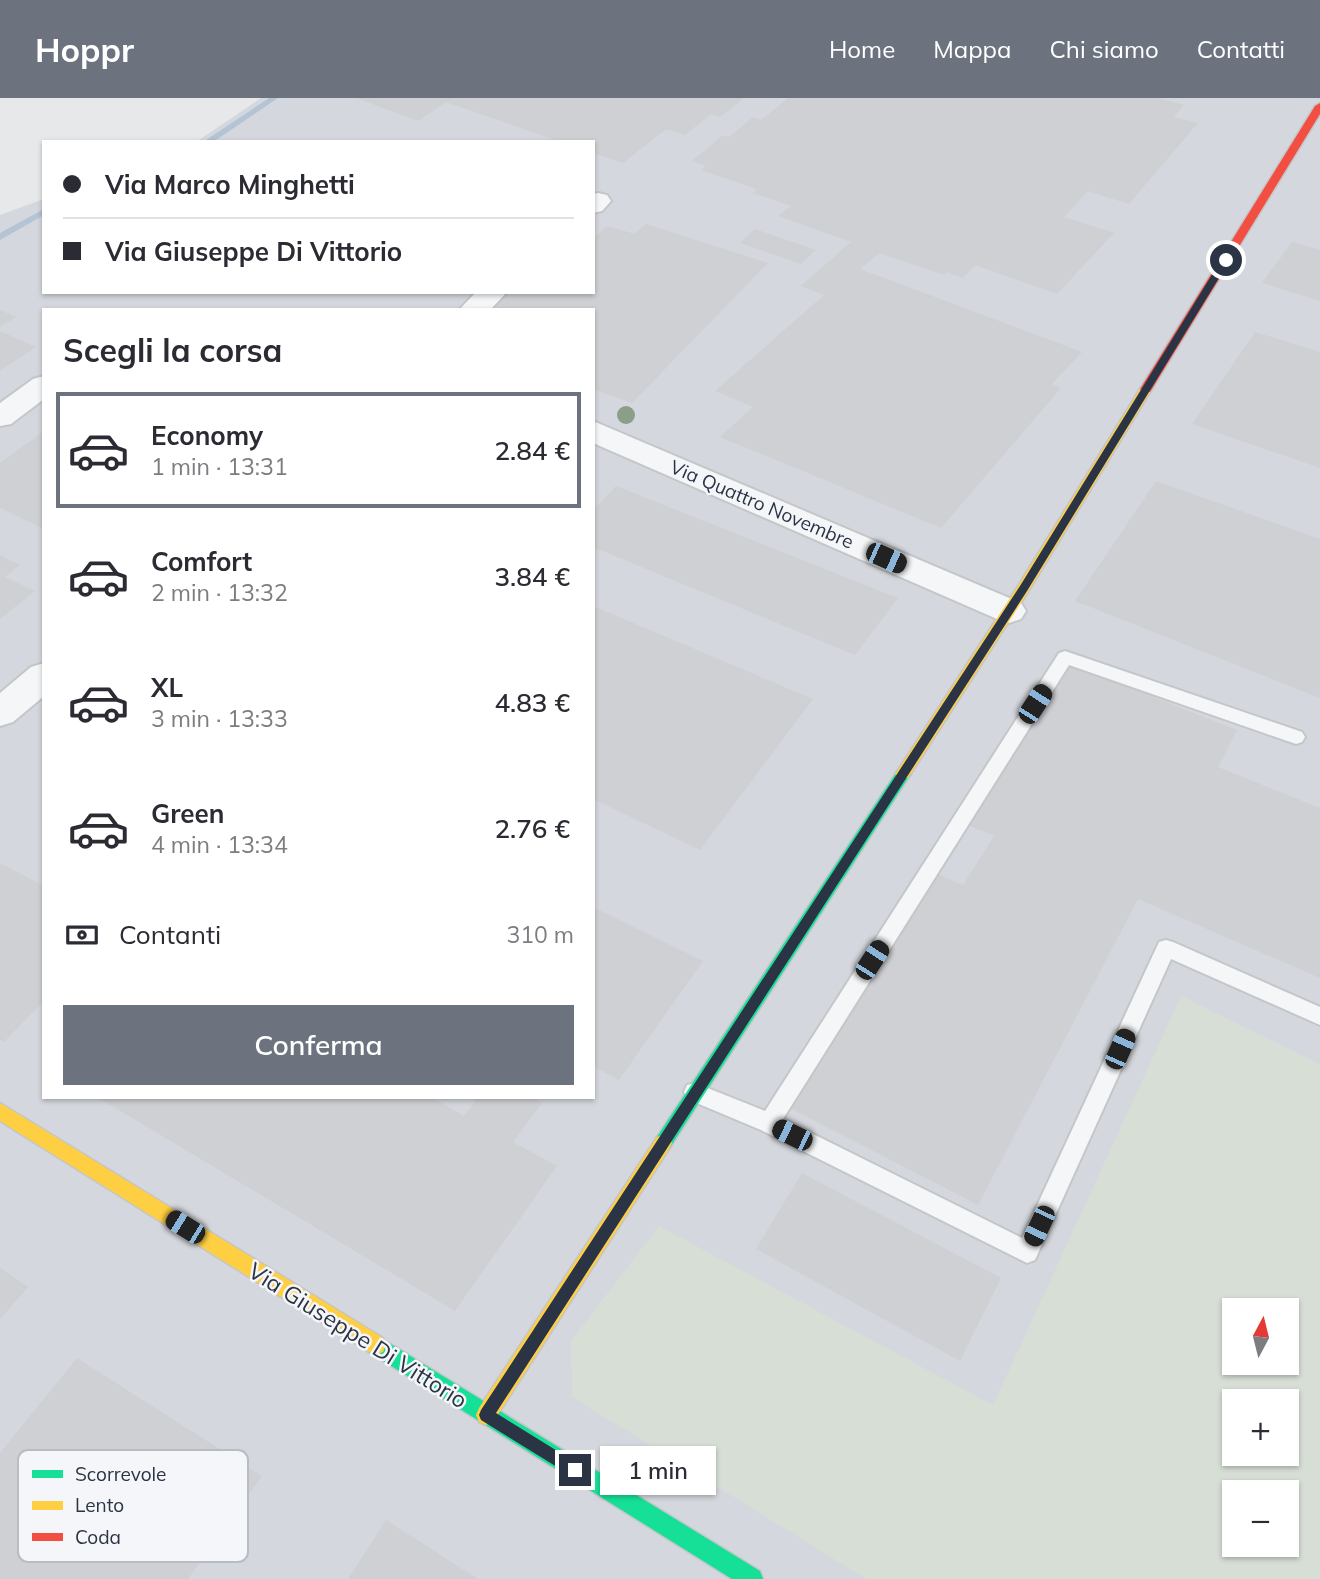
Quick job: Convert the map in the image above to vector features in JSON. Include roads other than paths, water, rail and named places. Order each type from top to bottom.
[{"type":"street","points":[[486,1415],[1009,611],[1320,106]]},
{"type":"street","points":[[475,308],[491,294]]},
{"type":"street","points":[[0,417],[42,386]]},
{"type":"street","name":"Via Quattro Novembre","points":[[595,432],[1009,611]]},
{"type":"street","points":[[0,713],[42,678]]},
{"type":"street","name":"Via Giuseppe Di Vittorio","points":[[0,1111],[752,1579]]},
{"type":"lane","points":[[769,1124],[1065,657],[1296,737]]},
{"type":"lane","points":[[695,1092],[769,1124],[1027,1252],[1166,948],[1320,1016]]},
{"type":"waterway","points":[[210,140],[274,98]]},
{"type":"waterway","points":[[0,237],[42,212]]}]
